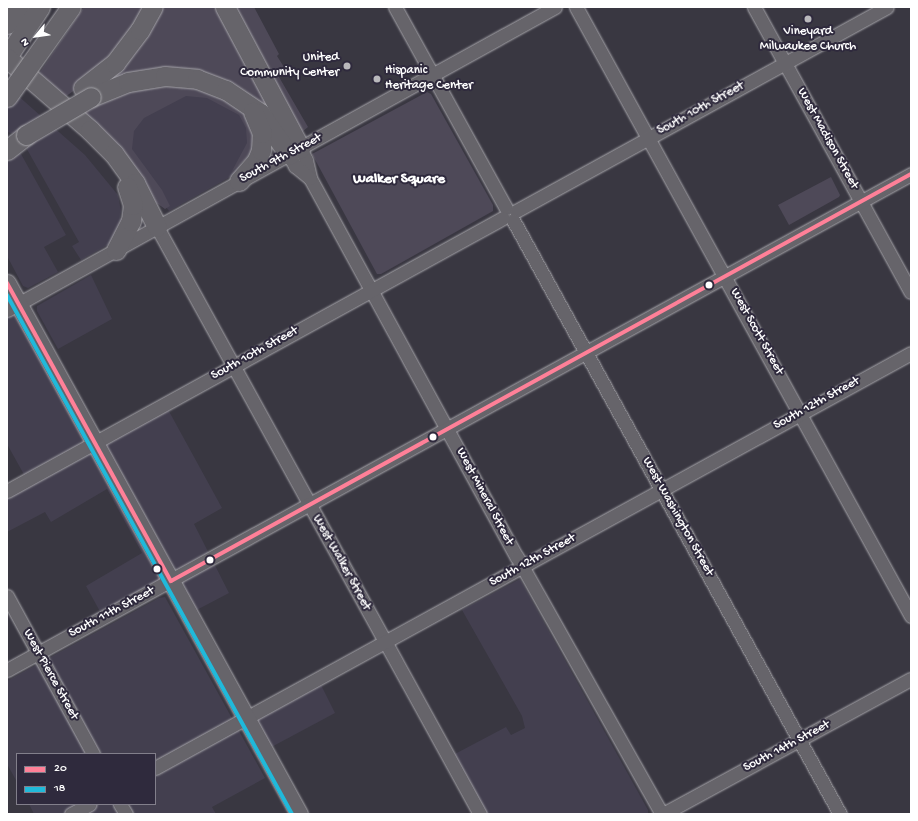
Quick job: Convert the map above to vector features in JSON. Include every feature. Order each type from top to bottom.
[{"type":"highway","points":[[7,24],[19,7]]},
{"type":"highway","points":[[40,7],[7,57],[90,130],[114,154],[135,183],[157,227]]},
{"type":"highway","points":[[7,97],[71,7]]},
{"type":"highway","points":[[7,150],[87,93],[115,62],[140,30],[153,7]]},
{"type":"highway","points":[[225,7],[294,152]]},
{"type":"highway","points":[[7,72],[87,142],[127,187],[157,227]]},
{"type":"highway","points":[[87,93],[128,82],[165,76],[197,79],[226,90],[248,104],[271,126],[294,152]]},
{"type":"highway","points":[[239,181],[257,160],[261,150],[260,124],[248,104]]},
{"type":"highway","points":[[116,250],[131,221],[133,205],[127,187]]},
{"type":"main road","points":[[7,284],[13,307],[95,442],[299,814]]},
{"type":"street","name":"West Washington Street","points":[[395,7],[585,353],[663,490],[840,814]]},
{"type":"street","name":"South 9th Street","points":[[13,307],[239,181],[433,76],[555,7]]},
{"type":"street","name":"West Scott Street","points":[[576,7],[911,616]]},
{"type":"street","name":"West Madison Street","points":[[754,7],[911,292]]},
{"type":"street","name":"South 10th Street","points":[[7,491],[887,7]]},
{"type":"street","name":"West Mineral Street","points":[[294,152],[296,166],[310,178],[522,566],[662,814]]},
{"type":"street","name":"South 11th Street","points":[[7,670],[911,174]]},
{"type":"street","name":"West Walker Street","points":[[157,227],[480,814]]},
{"type":"street","name":"South 12th Street","points":[[156,767],[911,353]]},
{"type":"street","name":"West Pierce Street","points":[[7,596],[92,753]]},
{"type":"street","name":"South 14th Street","points":[[662,814],[911,679]]},
{"type":"street","points":[[72,814],[88,805]]},
{"type":"street","points":[[121,805],[126,814]]},
{"type":"shaded area","points":[[84,7],[150,7],[91,78],[61,100],[36,78]]},
{"type":"shaded area","points":[[159,7],[220,7],[282,127],[223,83],[111,85],[107,76]]},
{"type":"shaded area","points":[[229,7],[254,7],[279,54],[277,56],[284,67],[278,70],[281,75],[279,77],[308,127],[302,132]]},
{"type":"shaded area","points":[[155,84],[193,84],[248,111],[256,150],[232,171],[247,143],[246,128],[239,115],[207,98],[186,96],[144,118],[134,131],[132,149],[162,190],[170,206],[165,209],[151,199],[75,113],[104,99]]},
{"type":"shaded area","points":[[7,86],[85,155],[118,195],[121,211],[120,218],[125,221],[111,243],[81,260],[72,246],[79,242],[19,135],[7,132]]},
{"type":"shaded area","points":[[179,88],[203,93],[236,109],[251,132],[239,172],[169,211],[116,140]]},
{"type":"shaded area","points":[[427,92],[431,94],[493,205],[493,211],[381,274],[377,274],[312,154]]},
{"type":"shaded area","points":[[7,142],[16,145],[66,235],[44,247],[58,272],[28,288],[23,286],[7,256]]},
{"type":"shaded area","points":[[831,177],[840,195],[839,197],[789,225],[778,205]]},
{"type":"shaded area","points":[[91,275],[112,319],[58,349],[37,311],[37,306]]},
{"type":"shaded area","points":[[18,304],[95,442],[165,404],[222,508],[194,524],[229,593],[189,614],[171,581],[103,617],[86,586],[142,553],[107,489],[51,522],[45,512],[7,532],[7,491],[27,480],[7,444],[7,310]]},
{"type":"shaded area","points":[[520,579],[648,810],[648,814],[487,814],[453,755],[506,727],[511,735],[525,728],[522,716],[462,610]]},
{"type":"shaded area","points":[[165,597],[265,778],[212,807],[216,814],[34,814],[30,805],[156,805],[156,753],[16,753],[16,780],[7,764],[7,681],[159,598]]},
{"type":"shaded area","points":[[318,679],[335,713],[264,751],[246,718]]},
{"type":"transit line","name":"20","points":[[171,581],[911,174]]},
{"type":"transit line","name":"20","points":[[7,283],[171,581]]},
{"type":"transit line","name":"18","points":[[7,295],[292,814]]},
{"type":"place","name":"Vineyard Milwaukee Church","points":[[808,19]]},
{"type":"place","name":"United Community Center","points":[[347,66]]},
{"type":"place","name":"Hispanic Heritage Center","points":[[377,79]]},
{"type":"district","name":"Walker Square","points":[[399,180]]}]
